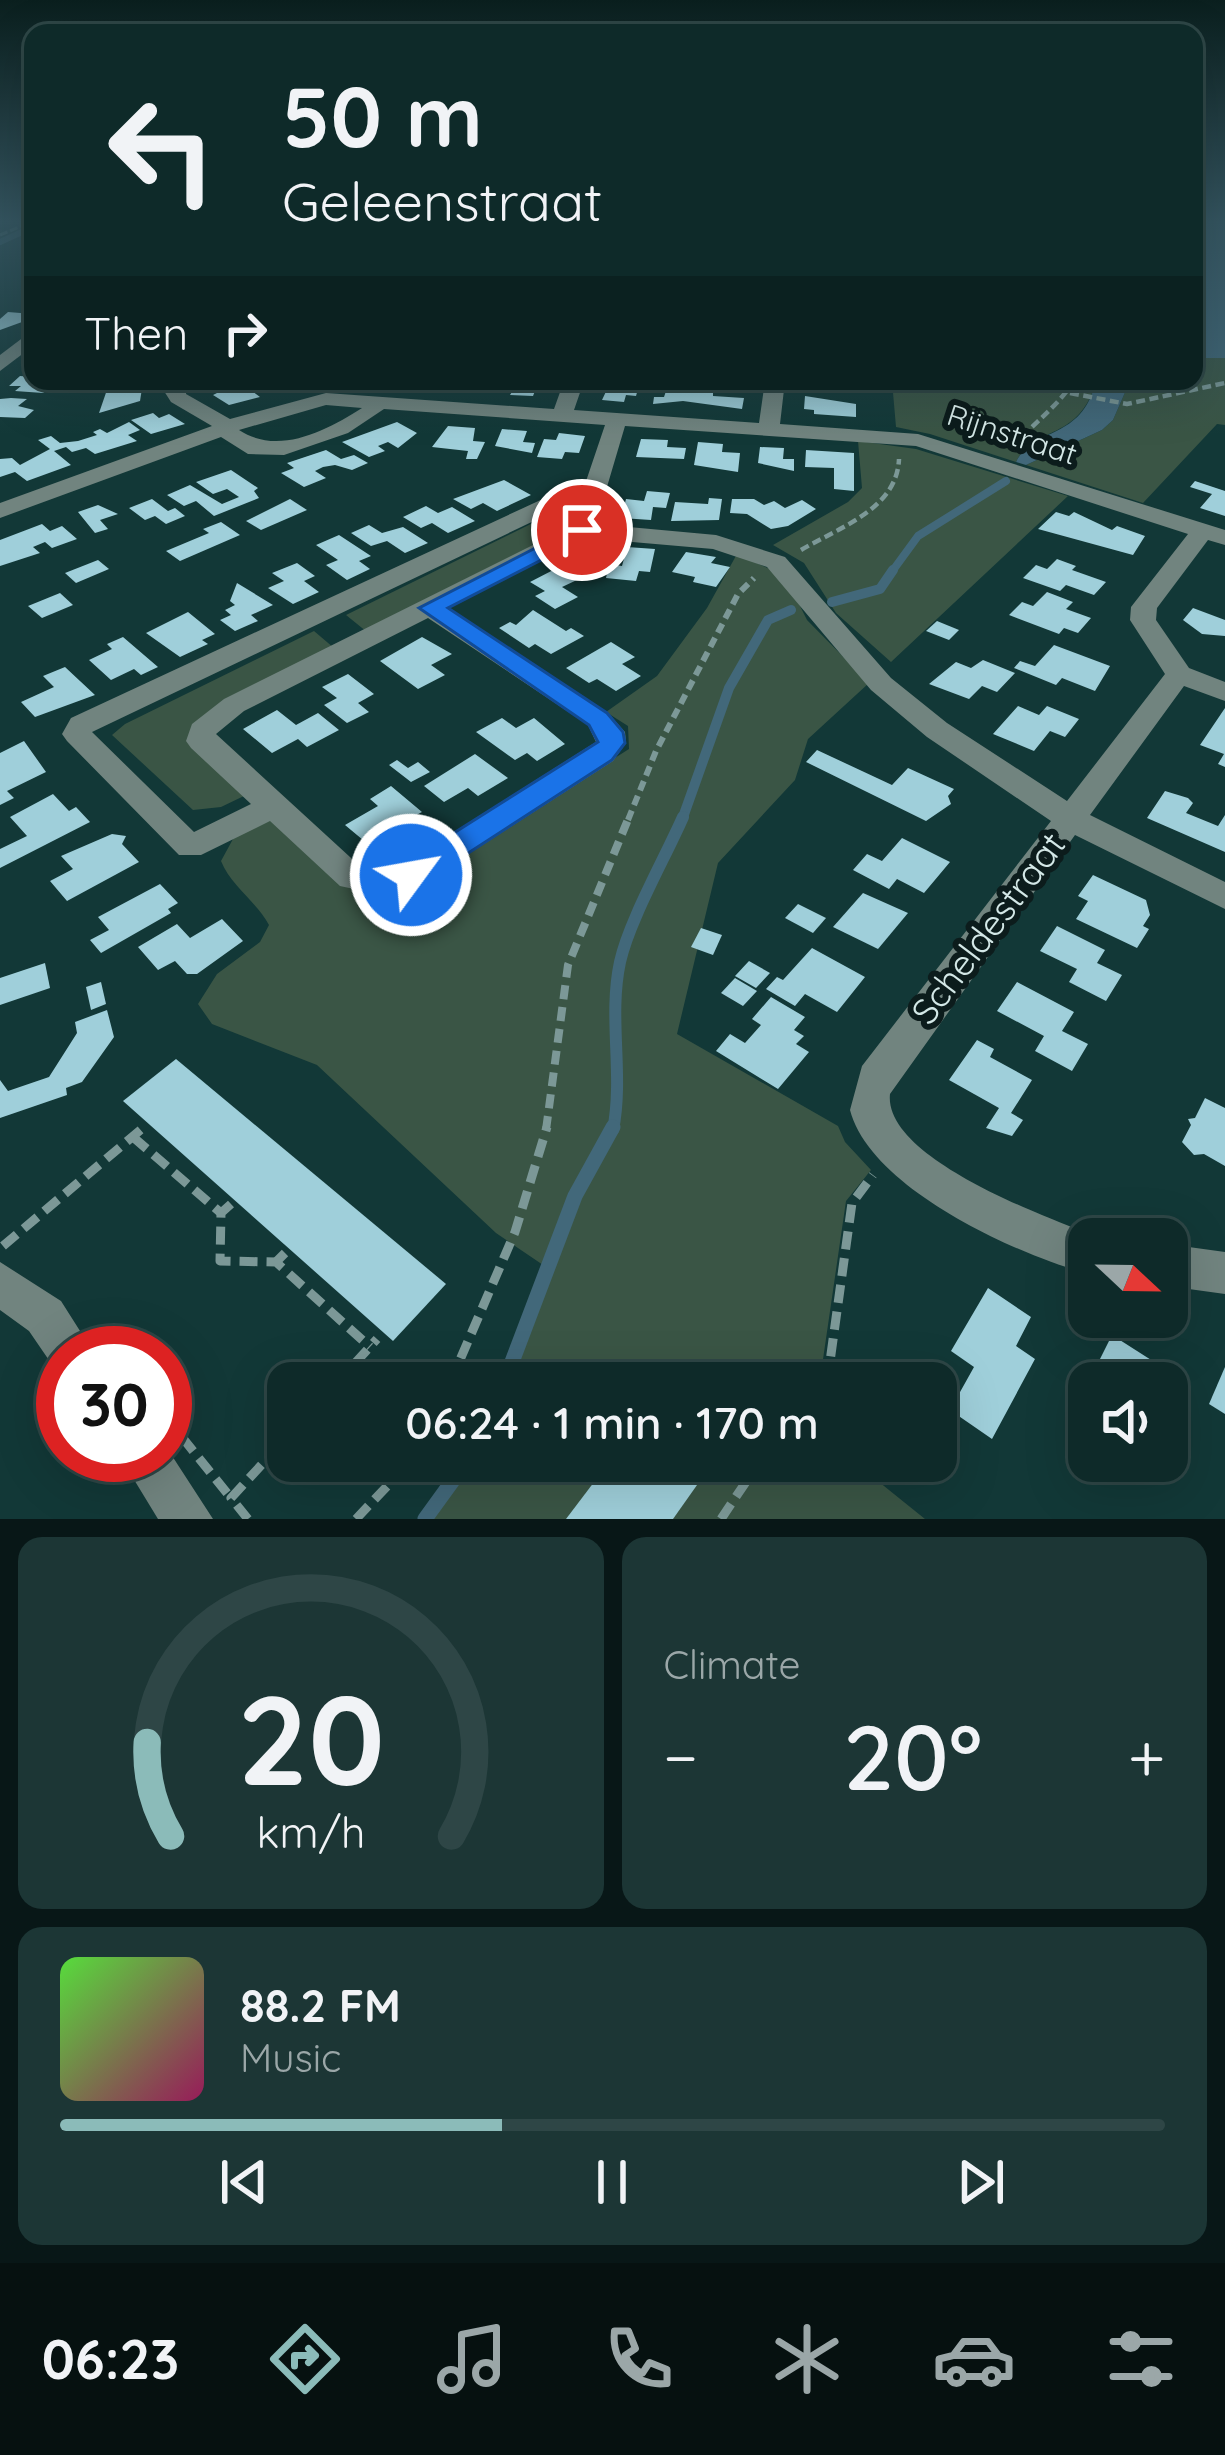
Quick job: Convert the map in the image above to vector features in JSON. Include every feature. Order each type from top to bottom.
[{"type":"street","points":[[0,364],[24,344]]},
{"type":"street","points":[[173,390],[178,398],[260,450],[288,448],[369,417],[375,395]]},
{"type":"street","points":[[562,415],[571,390]]},
{"type":"street","points":[[769,429],[774,390]]},
{"type":"street","name":"Rijnstraat","points":[[0,512],[297,403],[375,395],[562,415],[899,438],[1214,535]]},
{"type":"street","points":[[431,608],[598,719],[610,732],[611,743],[602,754],[411,875],[386,884],[352,878],[201,741],[202,731],[234,705],[431,608],[587,516],[617,419]]},
{"type":"street","points":[[270,808],[190,847],[77,734],[81,725],[555,502],[587,516],[716,542],[776,562],[881,684],[991,770],[1071,819],[1225,897]]},
{"type":"street","points":[[1214,535],[1144,607],[1143,620],[1179,674],[1225,692]]},
{"type":"street","points":[[314,617],[355,645]]},
{"type":"street","name":"Scheldestraat","points":[[894,1149],[874,1125],[867,1099],[876,1077],[1179,674]]},
{"type":"street","points":[[894,1149],[1028,1235],[1068,1251]]},
{"type":"street","points":[[1188,1268],[1225,1273]]},
{"type":"street","points":[[0,1283],[52,1326]]},
{"type":"street","points":[[177,1482],[210,1508]]},
{"type":"path","points":[[990,463],[1070,392],[1127,404],[1192,390]]},
{"type":"path","points":[[459,1362],[514,1232],[548,1124],[568,965],[656,751],[738,594],[776,562],[885,500],[898,481],[899,438]]},
{"type":"path","points":[[0,1248],[144,1127]]},
{"type":"path","points":[[133,1137],[221,1213]]},
{"type":"path","points":[[830,1362],[852,1203],[894,1149]]},
{"type":"path","points":[[231,1204],[221,1213],[220,1261],[276,1262],[373,1343],[356,1362]]},
{"type":"path","points":[[276,1262],[285,1253]]},
{"type":"path","points":[[210,1508],[267,1455]]},
{"type":"path","points":[[192,1471],[210,1508],[248,1519]]},
{"type":"path","points":[[356,1519],[391,1482]]},
{"type":"path","points":[[721,1519],[746,1482]]},
{"type":"green space","points":[[1203,358],[1225,358],[1225,425],[1217,424],[1143,503],[1026,465],[1102,430],[1113,420],[1126,390],[1203,390]]},
{"type":"green space","points":[[893,390],[1093,390],[1079,414],[1034,442],[1016,462],[896,427]]},
{"type":"green space","points":[[858,441],[916,449],[1068,496],[891,662],[836,613],[804,563],[773,545],[848,502],[862,488]]},
{"type":"green space","points":[[576,509],[565,532],[367,632],[346,615],[549,515]]},
{"type":"green space","points":[[737,554],[785,576],[807,620],[869,683],[808,739],[795,780],[718,863],[677,1034],[838,1126],[845,1142],[871,1170],[846,1201],[823,1362],[510,1362],[549,1269],[496,1233],[317,1065],[212,1024],[198,1004],[217,974],[260,942],[269,925],[221,861],[233,839],[270,817],[363,895],[399,895],[629,749],[628,726],[606,712],[657,676],[707,608]]},
{"type":"green space","points":[[314,631],[334,648],[195,725],[246,795],[221,807],[193,810],[112,735],[125,724]]},
{"type":"green space","points":[[879,1482],[925,1519],[429,1519],[456,1485]]},
{"type":"water","points":[[1203,293],[1225,293],[1225,358],[1203,358]]},
{"type":"water","points":[[1093,390],[1126,390],[1113,420],[1102,430],[1026,465],[1016,462],[1034,442],[1069,424]]},
{"type":"building","points":[[8,312],[24,313],[24,321],[0,330],[0,319]]},
{"type":"building","points":[[24,376],[24,390],[47,390],[15,391],[21,386],[9,386]]},
{"type":"building","points":[[107,390],[142,390],[140,401],[99,413]]},
{"type":"building","points":[[223,390],[251,390],[260,397],[229,405],[213,395]]},
{"type":"building","points":[[513,390],[535,390],[533,396],[510,395]]},
{"type":"building","points":[[607,390],[638,390],[636,396],[626,395],[624,402],[602,400]]},
{"type":"building","points":[[666,391],[713,391],[713,396],[744,398],[742,409],[683,401],[653,404],[654,397],[664,397]]},
{"type":"building","points":[[805,396],[856,404],[856,417],[814,414],[804,409]]},
{"type":"building","points":[[0,399],[27,399],[18,406],[34,410],[25,418],[0,417]]},
{"type":"building","points":[[153,413],[159,418],[169,414],[185,424],[151,434],[131,420]]},
{"type":"building","points":[[129,422],[140,430],[128,435],[137,441],[95,454],[86,448],[72,452],[66,447],[54,451],[71,465],[27,481],[15,472],[0,477],[0,459],[12,458],[20,465],[50,449],[38,440],[51,436],[60,443],[78,441]]},
{"type":"building","points":[[397,422],[417,433],[398,448],[388,442],[378,446],[385,451],[369,457],[342,442]]},
{"type":"building","points":[[448,426],[475,428],[473,441],[485,442],[477,459],[466,459],[468,451],[432,447]]},
{"type":"building","points":[[502,429],[527,431],[523,442],[535,443],[532,453],[495,446]]},
{"type":"building","points":[[559,433],[585,436],[579,453],[565,452],[562,459],[537,457],[544,439],[556,440]]},
{"type":"building","points":[[641,439],[668,440],[667,447],[686,448],[684,459],[636,457]]},
{"type":"building","points":[[698,442],[723,444],[722,452],[740,453],[738,472],[694,465]]},
{"type":"building","points":[[760,447],[784,448],[783,459],[794,459],[794,471],[758,463]]},
{"type":"building","points":[[326,450],[341,459],[354,455],[368,463],[352,470],[323,467],[315,471],[326,478],[304,487],[281,473],[294,468],[287,463]]},
{"type":"building","points":[[806,450],[854,453],[854,491],[834,489],[834,468],[805,467]]},
{"type":"building","points":[[231,470],[258,488],[254,491],[259,498],[214,516],[196,501],[184,506],[167,495],[190,485],[222,504],[239,497],[227,489],[213,494],[196,482]]},
{"type":"building","points":[[504,480],[531,495],[497,511],[483,503],[471,509],[453,499]]},
{"type":"building","points":[[1195,481],[1225,491],[1225,516],[1200,508],[1212,494],[1190,487]]},
{"type":"building","points":[[647,491],[670,493],[666,508],[653,507],[651,520],[621,518],[626,499],[644,501]]},
{"type":"building","points":[[709,498],[722,499],[719,520],[671,521],[675,502],[708,504]]},
{"type":"building","points":[[152,499],[185,516],[166,524],[155,516],[145,520],[129,508]]},
{"type":"building","points":[[290,499],[307,510],[261,530],[246,521]]},
{"type":"building","points":[[732,499],[754,499],[764,505],[774,501],[785,508],[802,500],[816,509],[788,526],[771,529],[747,514],[730,513]]},
{"type":"building","points":[[98,505],[118,514],[100,520],[108,529],[95,533],[78,512]]},
{"type":"building","points":[[426,506],[438,513],[452,507],[475,521],[448,533],[432,523],[421,528],[403,517]]},
{"type":"building","points":[[1056,512],[1069,516],[1074,512],[1112,530],[1117,526],[1145,536],[1133,555],[1038,529]]},
{"type":"building","points":[[221,522],[240,535],[180,561],[166,551],[209,533],[203,529]]},
{"type":"building","points":[[42,524],[50,531],[62,526],[77,539],[52,548],[45,542],[33,547],[40,553],[0,566],[0,540]]},
{"type":"building","points":[[369,525],[382,533],[403,527],[428,543],[405,553],[387,541],[371,546],[351,533]]},
{"type":"building","points":[[339,535],[371,556],[359,561],[370,569],[347,580],[326,565],[338,560],[316,545]]},
{"type":"building","points":[[627,547],[655,549],[650,572],[639,571],[636,581],[606,578],[609,564],[622,566]]},
{"type":"building","points":[[686,552],[716,557],[711,563],[730,567],[716,587],[693,582],[695,577],[672,572]]},
{"type":"building","points":[[1057,559],[1106,582],[1094,595],[1066,585],[1060,591],[1023,578],[1036,565],[1047,569]]},
{"type":"building","points":[[98,560],[109,569],[76,583],[65,573]]},
{"type":"building","points":[[297,563],[315,576],[304,581],[319,592],[293,604],[268,588],[284,581],[272,573]]},
{"type":"building","points":[[559,567],[579,579],[562,587],[578,597],[555,609],[535,596],[545,591],[530,582]]},
{"type":"building","points":[[237,583],[273,605],[251,615],[258,621],[235,631],[220,620],[231,615],[225,610],[235,605],[230,601]]},
{"type":"building","points":[[1047,592],[1073,602],[1066,609],[1091,618],[1078,633],[1064,628],[1059,634],[1009,615],[1022,602],[1033,606]]},
{"type":"building","points":[[60,593],[73,605],[42,618],[28,606]]},
{"type":"building","points":[[1193,608],[1225,620],[1225,636],[1202,634],[1183,620]]},
{"type":"building","points":[[533,610],[566,631],[571,628],[584,636],[551,654],[535,644],[529,648],[499,628],[510,622],[516,625]]},
{"type":"building","points":[[188,612],[215,634],[202,640],[208,644],[180,657],[146,633]]},
{"type":"building","points":[[937,621],[959,630],[949,640],[926,631]]},
{"type":"building","points":[[123,637],[158,667],[141,675],[134,669],[111,680],[89,660],[112,649],[107,644]]},
{"type":"building","points":[[422,637],[452,654],[431,665],[445,675],[418,689],[380,661]]},
{"type":"building","points":[[611,642],[635,657],[622,664],[641,676],[616,691],[597,679],[589,683],[566,668]]},
{"type":"building","points":[[1054,645],[1110,666],[1095,691],[1062,678],[1056,685],[1014,668],[1020,661],[1035,666]]},
{"type":"building","points":[[983,660],[1015,673],[997,692],[982,686],[969,699],[929,684],[956,662],[971,668]]},
{"type":"building","points":[[65,667],[95,695],[35,717],[21,702],[54,687],[43,676]]},
{"type":"building","points":[[348,674],[374,694],[358,703],[369,712],[347,723],[324,705],[337,698],[322,687]]},
{"type":"building","points":[[1018,706],[1039,715],[1047,706],[1079,719],[1065,737],[1050,731],[1034,751],[993,734]]},
{"type":"building","points":[[1225,708],[1225,767],[1218,764],[1224,754],[1200,745]]},
{"type":"building","points":[[277,710],[296,725],[318,713],[339,730],[307,747],[298,739],[272,753],[243,729]]},
{"type":"building","points":[[502,718],[516,728],[534,718],[565,744],[537,761],[527,753],[515,760],[476,732]]},
{"type":"building","points":[[24,741],[46,772],[7,791],[14,798],[0,805],[0,753]]},
{"type":"building","points":[[817,750],[892,785],[908,768],[954,789],[948,796],[951,804],[926,821],[806,762]]},
{"type":"building","points":[[475,754],[508,778],[478,796],[468,788],[444,802],[424,786]]},
{"type":"building","points":[[397,760],[408,768],[418,762],[430,772],[411,782],[389,765]]},
{"type":"building","points":[[391,786],[422,812],[401,823],[415,834],[381,855],[345,825],[378,806],[370,799]]},
{"type":"building","points":[[1165,791],[1188,798],[1193,803],[1186,813],[1218,826],[1225,815],[1225,852],[1147,818]]},
{"type":"building","points":[[53,794],[69,811],[76,807],[90,822],[0,868],[0,849],[27,836],[10,817]]},
{"type":"building","points":[[112,834],[126,836],[122,844],[139,862],[67,901],[50,881],[73,869],[61,856]]},
{"type":"building","points":[[902,838],[950,862],[924,893],[897,879],[889,889],[853,870],[867,854],[882,861]]},
{"type":"building","points":[[1093,875],[1146,900],[1150,915],[1143,926],[1149,929],[1137,948],[1076,919],[1088,901],[1078,896]]},
{"type":"building","points":[[160,884],[178,903],[168,909],[171,913],[101,953],[90,940],[109,930],[98,917]]},
{"type":"building","points":[[863,893],[908,913],[878,949],[833,927]]},
{"type":"building","points":[[798,904],[826,918],[813,933],[785,918]]},
{"type":"building","points":[[222,919],[243,941],[197,974],[187,974],[175,961],[158,970],[138,947],[177,924],[190,938]]},
{"type":"building","points":[[1057,926],[1105,950],[1097,963],[1122,975],[1106,1001],[1069,982],[1077,969],[1040,951]]},
{"type":"building","points":[[701,928],[722,935],[713,955],[691,947]]},
{"type":"building","points":[[812,948],[865,977],[837,1012],[805,994],[795,1006],[766,989],[777,977],[783,980]]},
{"type":"building","points":[[749,961],[770,973],[756,988],[735,976]]},
{"type":"building","points":[[45,963],[50,988],[0,1005],[0,978]]},
{"type":"building","points":[[735,978],[757,991],[743,1006],[721,993]]},
{"type":"building","points":[[101,982],[106,1004],[91,1010],[86,987]]},
{"type":"building","points":[[1017,982],[1074,1012],[1062,1031],[1088,1044],[1072,1071],[1035,1051],[1044,1036],[997,1011]]},
{"type":"building","points":[[771,997],[805,1017],[794,1030],[804,1036],[796,1044],[809,1052],[778,1089],[716,1051],[730,1034],[745,1043],[761,1025],[752,1019]]},
{"type":"building","points":[[107,1010],[114,1037],[82,1082],[66,1088],[67,1095],[0,1118],[0,1080],[8,1091],[49,1077],[77,1033],[75,1022]]},
{"type":"building","points":[[977,1040],[994,1049],[990,1057],[1032,1080],[1011,1113],[1023,1120],[1012,1136],[986,1128],[999,1108],[949,1080]]},
{"type":"building","points":[[176,1059],[446,1284],[393,1341],[123,1101]]},
{"type":"building","points":[[1205,1098],[1225,1108],[1225,1166],[1204,1154],[1194,1155],[1182,1142],[1191,1125],[1188,1119],[1195,1118]]},
{"type":"building","points":[[988,1288],[1031,1317],[1016,1346],[1035,1359],[992,1439],[957,1415],[957,1397],[974,1367],[951,1351]]},
{"type":"building","points":[[1110,1338],[1117,1338],[1154,1362],[1098,1362]]},
{"type":"building","points":[[1225,1367],[1225,1414],[1209,1404]]},
{"type":"building","points":[[594,1482],[699,1482],[673,1519],[566,1519]]},
{"type":"waterway","points":[[891,573],[918,536],[1006,481]]},
{"type":"waterway","points":[[832,602],[880,589],[893,570]]},
{"type":"waterway","points":[[682,820],[729,688],[768,620],[791,610]]},
{"type":"waterway","points":[[613,1130],[620,962],[639,909],[683,817]]},
{"type":"waterway","points":[[512,1362],[575,1196],[613,1127]]},
{"type":"waterway","points":[[425,1519],[452,1482]]},
{"type":"route","points":[[411,875],[602,754],[611,743],[610,732],[598,719],[431,608],[582,530]]}]
